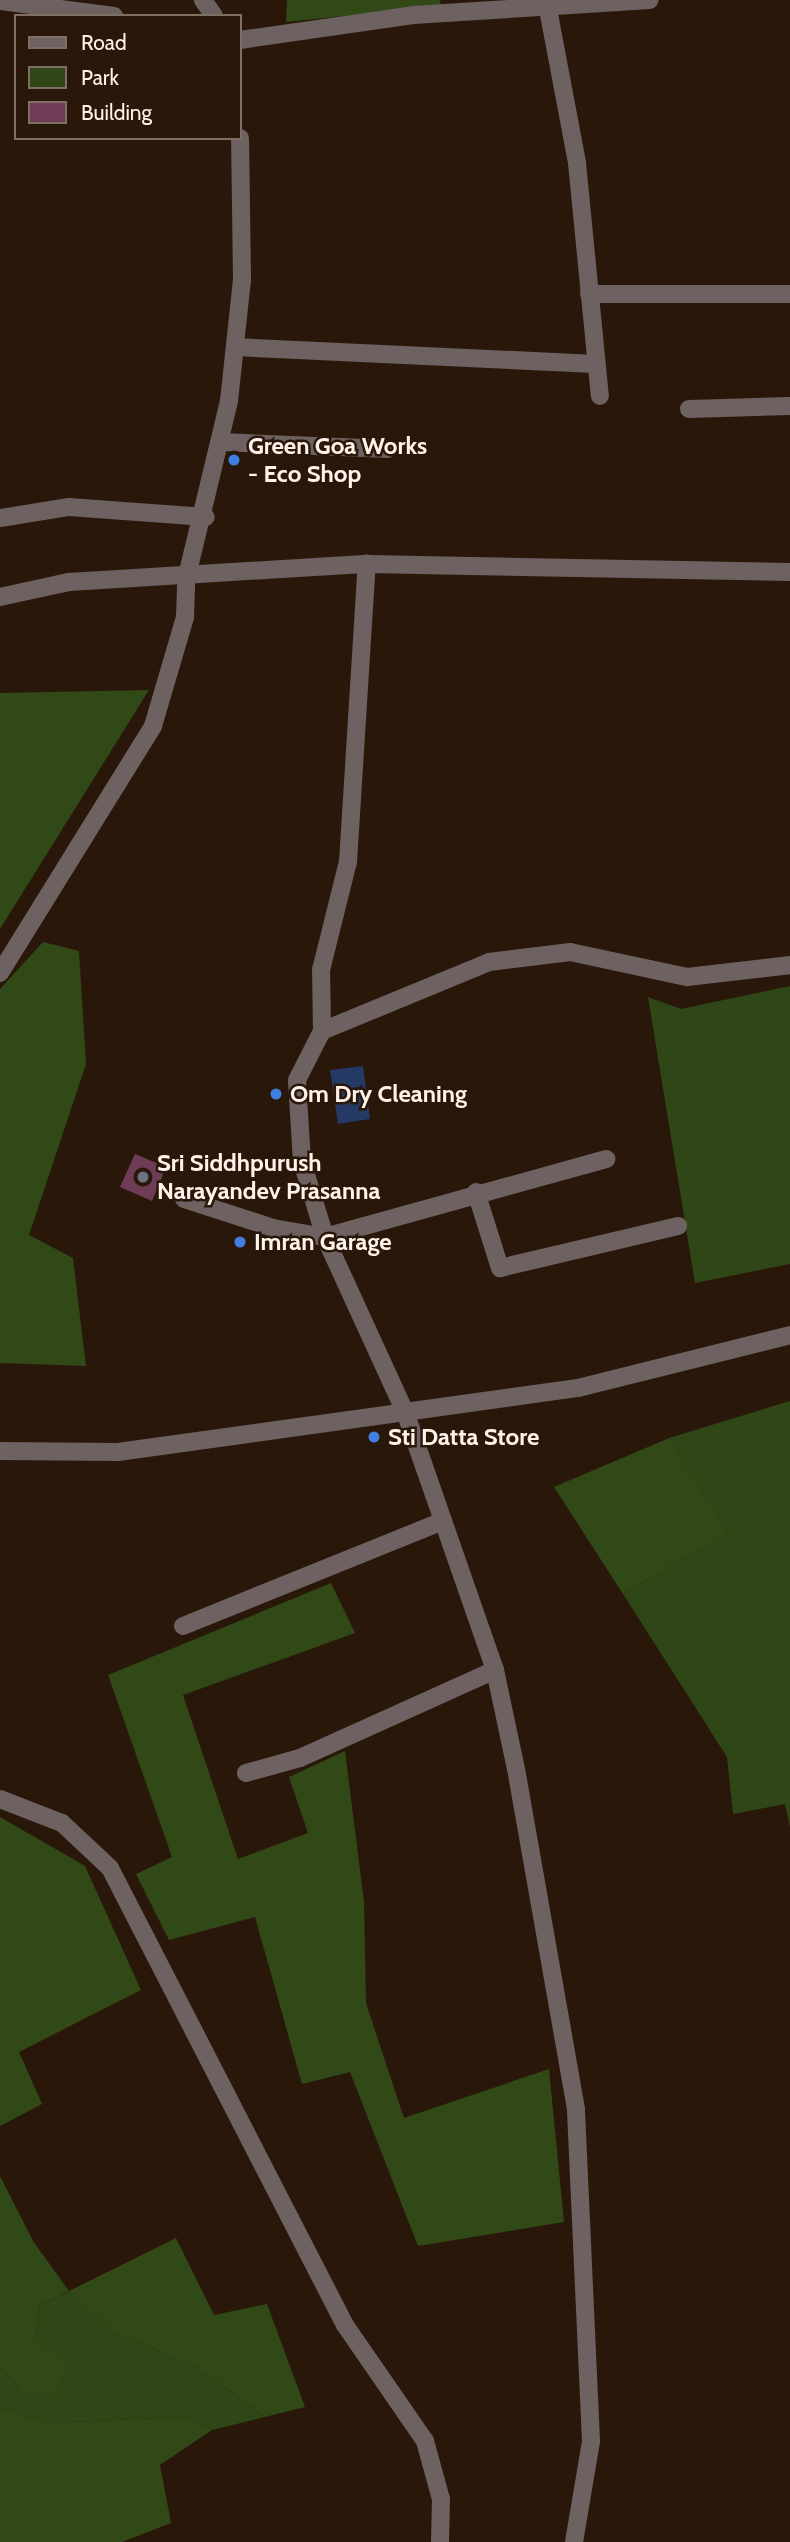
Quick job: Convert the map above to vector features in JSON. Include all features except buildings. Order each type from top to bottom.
[{"type":"street","points":[[242,40],[413,15],[548,9],[650,0]]},
{"type":"street","points":[[0,1],[99,14]]},
{"type":"street","points":[[548,9],[577,163],[600,396]]},
{"type":"street","points":[[0,973],[153,726],[185,617],[186,580],[206,517],[221,442],[235,347],[242,279],[240,140]]},
{"type":"street","points":[[589,294],[790,294]]},
{"type":"street","points":[[235,347],[596,364]]},
{"type":"street","points":[[689,409],[790,406]]},
{"type":"street","points":[[221,442],[388,449]]},
{"type":"street","points":[[0,517],[69,507],[206,517]]},
{"type":"street","points":[[367,564],[348,862],[321,970],[322,1031],[297,1080],[302,1163],[325,1237],[405,1412],[495,1670],[576,2109],[591,2441],[574,2542]]},
{"type":"street","points":[[0,597],[69,582],[186,580],[367,564],[790,572]]},
{"type":"street","points":[[322,1031],[489,962],[570,952],[687,977],[790,965]]},
{"type":"street","points":[[184,1199],[273,1228],[325,1237],[476,1192],[606,1159]]},
{"type":"street","points":[[476,1192],[500,1268],[678,1226]]},
{"type":"street","points":[[0,1451],[118,1452],[578,1388],[790,1335]]},
{"type":"street","points":[[183,1626],[443,1521]]},
{"type":"street","points":[[246,1773],[300,1758],[495,1670]]},
{"type":"street","points":[[0,1799],[62,1823],[110,1868],[345,2325],[425,2441],[441,2499],[440,2542]]},
{"type":"green space","points":[[287,0],[440,0],[441,6],[286,22]]},
{"type":"green space","points":[[149,690],[0,929],[0,693]]},
{"type":"green space","points":[[43,942],[79,951],[86,1064],[29,1235],[73,1258],[86,1366],[0,1363],[0,989]]},
{"type":"green space","points":[[790,986],[790,1264],[695,1283],[648,997],[681,1009]]},
{"type":"green space","points":[[790,1401],[790,1827],[785,1804],[733,1814],[727,1757],[623,1594],[725,1533],[669,1438]]},
{"type":"green space","points":[[669,1438],[726,1533],[623,1594],[554,1487]]},
{"type":"green space","points":[[331,1583],[355,1633],[183,1695],[238,1859],[308,1833],[289,1777],[345,1751],[364,1902],[366,2003],[404,2118],[549,2069],[564,2222],[418,2246],[350,2072],[302,2084],[255,1917],[169,1940],[136,1874],[172,1857],[108,1675]]},
{"type":"green space","points":[[0,1817],[85,1866],[141,1990],[19,2052],[42,2104],[0,2126]]},
{"type":"green space","points":[[0,2176],[33,2241],[69,2291],[39,2305],[36,2335],[67,2365],[56,2395],[22,2390],[0,2366]]},
{"type":"green space","points":[[176,2238],[214,2315],[267,2304],[305,2407],[265,2417],[198,2368],[112,2331],[69,2291]]},
{"type":"green space","points":[[70,2291],[112,2331],[198,2368],[265,2417],[212,2430],[183,2417],[48,2423],[0,2407],[0,2366],[22,2390],[67,2365],[36,2335],[39,2305]]},
{"type":"green space","points":[[0,2407],[48,2423],[183,2417],[212,2430],[160,2465],[171,2523],[122,2542],[0,2542]]},
{"type":"water","points":[[363,1066],[370,1119],[338,1124],[330,1070]]},
{"type":"place","name":"Green Goa Works - Eco Shop","points":[[234,460]]},
{"type":"place","name":"Om Dry Cleaning","points":[[276,1094]]},
{"type":"place","name":"Sri Siddhpurush Narayandev Prasanna","points":[[143,1177]]},
{"type":"place","name":"Imran Garage","points":[[240,1242]]},
{"type":"place","name":"Sti Datta Store","points":[[374,1437]]}]
